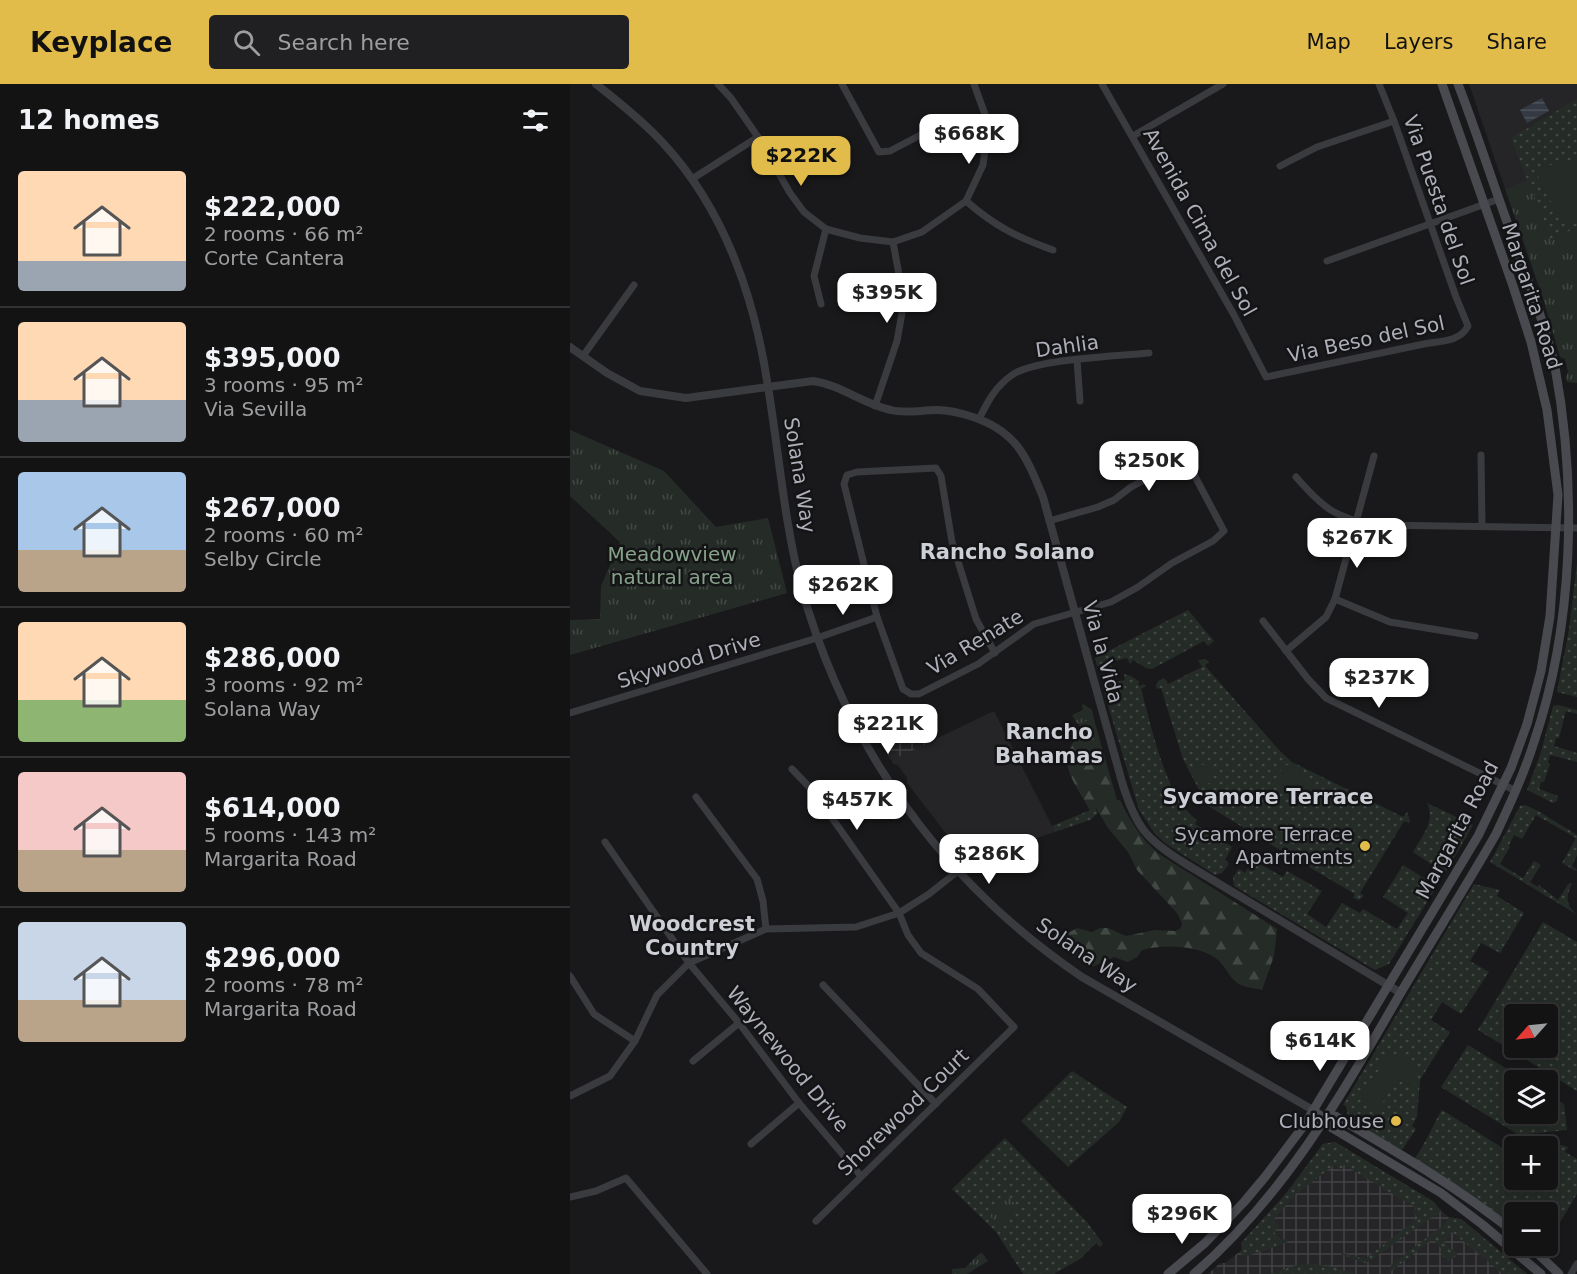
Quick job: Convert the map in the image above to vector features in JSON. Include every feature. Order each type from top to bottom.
[{"type":"main road","name":"Margarita Road","points":[[1168,1274],[1205,1243],[1250,1196],[1284,1153],[1390,986],[1469,853],[1505,784],[1527,724],[1541,671],[1551,616],[1557,527],[1558,495],[1554,457],[1540,377],[1516,297],[1442,84]]},
{"type":"main road","name":"Margarita Road","points":[[1194,1274],[1216,1255],[1280,1184],[1304,1151],[1476,869],[1516,791],[1534,742],[1555,666],[1574,528],[1570,460],[1555,368],[1546,333],[1458,84]]},
{"type":"main road","name":"Solana Way","points":[[1313,1110],[1325,1119],[1327,1125],[1441,1194],[1484,1225],[1541,1274]]},
{"type":"main road","name":"Solana Way","points":[[1325,1119],[1335,1116],[1405,1157],[1460,1191],[1504,1225]]},
{"type":"main road","points":[[1540,1256],[1559,1274]]},
{"type":"street","name":"Solana Way","points":[[596,84],[630,111],[664,143],[692,179],[725,235],[744,280],[756,318],[786,510],[801,583],[817,638],[832,676],[849,713],[887,780],[924,831],[958,871],[1019,931],[1073,972],[1313,1110]]},
{"type":"street","points":[[718,84],[731,98],[758,137],[790,193],[804,212],[826,230],[860,238],[893,242],[922,232],[966,201],[983,165],[986,143],[987,120],[974,84]]},
{"type":"street","points":[[842,84],[879,152],[890,151],[930,130],[987,120]]},
{"type":"street","name":"Avenida Cima del Sol","points":[[1102,84],[1234,315],[1266,377]]},
{"type":"street","points":[[1133,136],[1223,84]]},
{"type":"street","name":"Via Puesta del Sol","points":[[1379,84],[1468,326]]},
{"type":"street","points":[[1280,166],[1317,147],[1394,121]]},
{"type":"street","points":[[692,179],[758,137]]},
{"type":"street","points":[[1327,261],[1499,199]]},
{"type":"street","points":[[966,201],[999,227],[1020,238],[1053,250]]},
{"type":"street","points":[[821,304],[814,276],[826,230]]},
{"type":"street","points":[[875,406],[897,341],[903,302],[893,242]]},
{"type":"street","points":[[583,356],[633,285]]},
{"type":"street","name":"Via Beso del Sol","points":[[1266,377],[1449,340],[1464,334],[1468,326]]},
{"type":"street","name":"Via la Vida","points":[[570,347],[606,373],[640,390],[686,398],[768,385],[813,381],[827,383],[875,406],[901,412],[937,410],[959,412],[999,428],[1016,443],[1029,463],[1043,497],[1124,790],[1135,819],[1142,830],[1157,844],[1186,864],[1401,993]]},
{"type":"street","name":"Dahlia","points":[[979,419],[990,395],[1014,373],[1046,363],[1149,353]]},
{"type":"street","points":[[1077,360],[1080,401]]},
{"type":"street","points":[[1286,651],[1326,617],[1335,599],[1358,522],[1374,456]]},
{"type":"street","points":[[1481,456],[1482,526]]},
{"type":"street","name":"Via Renate","points":[[876,617],[903,688],[911,694],[919,694],[995,654],[1034,624],[1111,602],[1138,587],[1172,563],[1213,541],[1224,531],[1184,459],[1114,500],[1049,521]]},
{"type":"street","points":[[876,617],[844,484],[847,475],[857,472],[936,468],[941,477],[952,542],[976,619],[995,654]]},
{"type":"street","points":[[1296,477],[1316,500],[1336,514],[1358,522],[1377,525],[1574,528]]},
{"type":"street","points":[[1335,599],[1390,622],[1475,636]]},
{"type":"street","name":"Skywood Drive","points":[[570,713],[817,638],[876,617]]},
{"type":"street","points":[[1263,621],[1308,679],[1326,698],[1516,791]]},
{"type":"street","points":[[792,769],[813,791],[899,913]]},
{"type":"street","points":[[696,797],[757,879],[763,901],[766,929]]},
{"type":"street","name":"Waynewood Drive","points":[[605,842],[689,963],[739,1023],[799,1103],[861,1176]]},
{"type":"street","points":[[570,1096],[610,1076],[635,1041],[657,995],[689,963],[766,929],[856,927],[899,913],[958,871]]},
{"type":"street","name":"Shorewood Court","points":[[816,1221],[1014,1027],[978,989],[921,953],[908,935],[899,913]]},
{"type":"street","points":[[570,976],[594,1014],[635,1041]]},
{"type":"street","points":[[823,985],[936,1104]]},
{"type":"street","points":[[693,1061],[739,1023]]},
{"type":"street","points":[[751,1144],[799,1103]]},
{"type":"street","points":[[570,1197],[596,1191],[626,1178],[707,1274]]},
{"type":"street","points":[[1571,1274],[1577,1264]]},
{"type":"shaded area","points":[[1469,84],[1577,84],[1577,227],[1551,241],[1528,180],[1505,189]]},
{"type":"shaded area","points":[[1542,98],[1549,111],[1527,123],[1520,110]]},
{"type":"shaded area","points":[[994,711],[1055,832],[985,856],[973,867],[972,859],[962,849],[958,849],[907,783],[907,778],[898,765],[893,764],[891,760]]},
{"type":"shaded area","points":[[911,713],[927,744],[891,760],[875,732]]},
{"type":"shaded area","points":[[1335,1142],[1434,1202],[1451,1219],[1461,1219],[1527,1274],[1208,1274],[1220,1263],[1225,1263],[1242,1250],[1241,1243],[1285,1195],[1323,1144]]},
{"type":"green space","points":[[1577,99],[1577,227],[1551,241],[1511,138]]},
{"type":"green space","points":[[1577,161],[1577,221],[1565,223],[1559,218],[1536,172],[1557,162]]},
{"type":"green space","points":[[1528,180],[1551,241],[1577,227],[1577,383],[1567,382],[1568,372],[1565,359],[1560,357],[1543,298],[1505,189]]},
{"type":"green space","name":"Meadowview natural area","points":[[570,430],[664,471],[716,527],[768,518],[787,593],[570,655],[570,620],[600,619],[601,586],[620,542],[570,496]]},
{"type":"green space","points":[[1577,563],[1577,697],[1557,692],[1569,629]]},
{"type":"green space","points":[[1188,610],[1214,641],[1208,646],[1204,641],[1152,669],[1133,660],[1130,664],[1127,658],[1111,662],[1112,667],[1102,669],[1097,666],[1095,658]]},
{"type":"green space","points":[[1206,659],[1209,662],[1205,665],[1206,667],[1292,762],[1403,817],[1407,812],[1409,823],[1404,821],[1360,893],[1364,896],[1359,900],[1353,898],[1355,894],[1202,802],[1204,800],[1183,759],[1161,688],[1157,689],[1156,686],[1158,681],[1164,678],[1168,684],[1202,667],[1198,660]]},
{"type":"green space","points":[[1124,674],[1140,682],[1139,686],[1144,684],[1146,686],[1141,689],[1150,722],[1161,760],[1176,795],[1197,820],[1195,824],[1232,847],[1225,860],[1229,864],[1222,873],[1215,875],[1165,843],[1155,834],[1139,810],[1102,685],[1106,680],[1115,677],[1117,682],[1125,680]]},
{"type":"green space","points":[[1083,704],[1092,710],[1095,723],[1086,721],[1079,724],[1076,722],[1072,715],[1083,710]]},
{"type":"green space","points":[[1558,705],[1577,710],[1577,714],[1566,711],[1559,738],[1556,738],[1554,746],[1577,753],[1577,762],[1550,755],[1548,763],[1550,764],[1539,789],[1558,796],[1557,801],[1553,803],[1527,790],[1541,752],[1553,706]]},
{"type":"green space","points":[[1086,721],[1095,723],[1117,800],[1120,800],[1141,836],[1159,854],[1277,929],[1274,956],[1262,990],[1238,984],[1218,960],[1202,951],[1182,947],[1151,948],[1142,950],[1137,957],[1128,962],[1114,957],[1094,966],[1087,965],[1063,950],[1063,942],[1068,933],[1077,928],[1092,932],[1100,928],[1108,928],[1126,936],[1155,930],[1175,931],[1181,928],[1182,923],[1177,913],[1137,870],[1128,852],[1108,828],[1096,808],[1090,811],[1069,773],[1068,754],[1072,744],[1081,734],[1079,724]]},
{"type":"green space","points":[[1209,763],[1214,782],[1198,786],[1193,768]]},
{"type":"green space","points":[[1288,765],[1315,782],[1317,787],[1310,799],[1278,783],[1276,779],[1283,766]]},
{"type":"green space","points":[[1427,803],[1473,825],[1446,872],[1413,852],[1429,822]]},
{"type":"green space","points":[[1525,805],[1577,835],[1577,855],[1572,866],[1577,870],[1562,863],[1576,838],[1536,815],[1522,839],[1514,835],[1500,864],[1523,878],[1534,861],[1541,865],[1530,882],[1538,887],[1539,885],[1558,900],[1569,883],[1572,884],[1568,900],[1576,914],[1490,862],[1520,806]]},
{"type":"green space","points":[[1095,808],[1098,813],[1090,820],[1055,832],[1052,826]]},
{"type":"green space","points":[[1253,860],[1283,877],[1287,871],[1322,891],[1307,914],[1326,927],[1342,903],[1360,913],[1363,909],[1397,929],[1408,913],[1383,897],[1403,865],[1435,885],[1435,889],[1389,964],[1375,970],[1234,886],[1233,877],[1239,869],[1245,873]]},
{"type":"green space","points":[[1474,884],[1500,890],[1497,896],[1524,913],[1500,953],[1481,943],[1470,961],[1489,972],[1461,1014],[1442,1002],[1431,1020],[1450,1032],[1420,1080],[1417,1117],[1412,1126],[1416,1129],[1402,1150],[1346,1119],[1348,1116],[1346,1106],[1343,1105]]},
{"type":"green space","points":[[1543,922],[1577,942],[1577,1091],[1558,1079],[1558,1070],[1543,1070],[1523,1058],[1558,1058],[1558,1004],[1504,1004],[1504,1046],[1478,1030]]},
{"type":"green space","points":[[1468,1045],[1509,1070],[1504,1070],[1504,1124],[1558,1124],[1558,1100],[1564,1104],[1567,1130],[1519,1135],[1441,1087]]},
{"type":"green space","points":[[1388,1053],[1406,1059],[1420,1072],[1414,1084],[1407,1085],[1392,1077],[1394,1083],[1379,1109],[1374,1110],[1361,1102],[1361,1097],[1377,1072],[1382,1070],[1381,1066]]},
{"type":"green space","points":[[1072,1071],[1127,1107],[1119,1122],[1068,1167],[1021,1121]]},
{"type":"green space","points":[[1442,1110],[1504,1149],[1504,1190],[1558,1190],[1558,1145],[1568,1147],[1565,1152],[1577,1159],[1577,1194],[1558,1226],[1558,1202],[1504,1202],[1504,1221],[1415,1158]]},
{"type":"green space","points":[[1005,1138],[1087,1222],[1103,1244],[1100,1247],[1096,1243],[1080,1259],[1054,1274],[1023,1274],[996,1232],[952,1189]]},
{"type":"green space","points":[[1335,1142],[1434,1202],[1441,1211],[1368,1262],[1364,1263],[1341,1254],[1365,1259],[1418,1218],[1413,1213],[1416,1208],[1344,1165],[1341,1171],[1336,1164],[1296,1194],[1273,1220],[1279,1227],[1274,1232],[1281,1241],[1286,1238],[1288,1242],[1244,1257],[1240,1252],[1241,1243],[1285,1195],[1323,1144]]},
{"type":"green space","points":[[1009,1197],[1018,1207],[999,1225],[990,1216]]},
{"type":"green space","points":[[1449,1217],[1461,1219],[1527,1274],[1503,1274],[1452,1232],[1444,1243],[1458,1254],[1448,1262],[1433,1239],[1387,1274],[1392,1264],[1445,1224]]},
{"type":"green space","points":[[980,1253],[988,1261],[967,1274],[952,1274],[952,1269],[965,1268]]},
{"type":"green space","points":[[1313,1264],[1334,1267],[1354,1274],[1270,1274],[1297,1265]]},
{"type":"place","name":"Sycamore Terrace Apartments","points":[[1365,846]]},
{"type":"place","name":"Clubhouse","points":[[1396,1121]]},
{"type":"district","name":"Rancho Solano","points":[[1007,552]]},
{"type":"district","name":"Rancho Bahamas","points":[[1049,744]]},
{"type":"district","name":"Sycamore Terrace","points":[[1268,797]]},
{"type":"district","name":"Woodcrest Country","points":[[692,936]]}]
